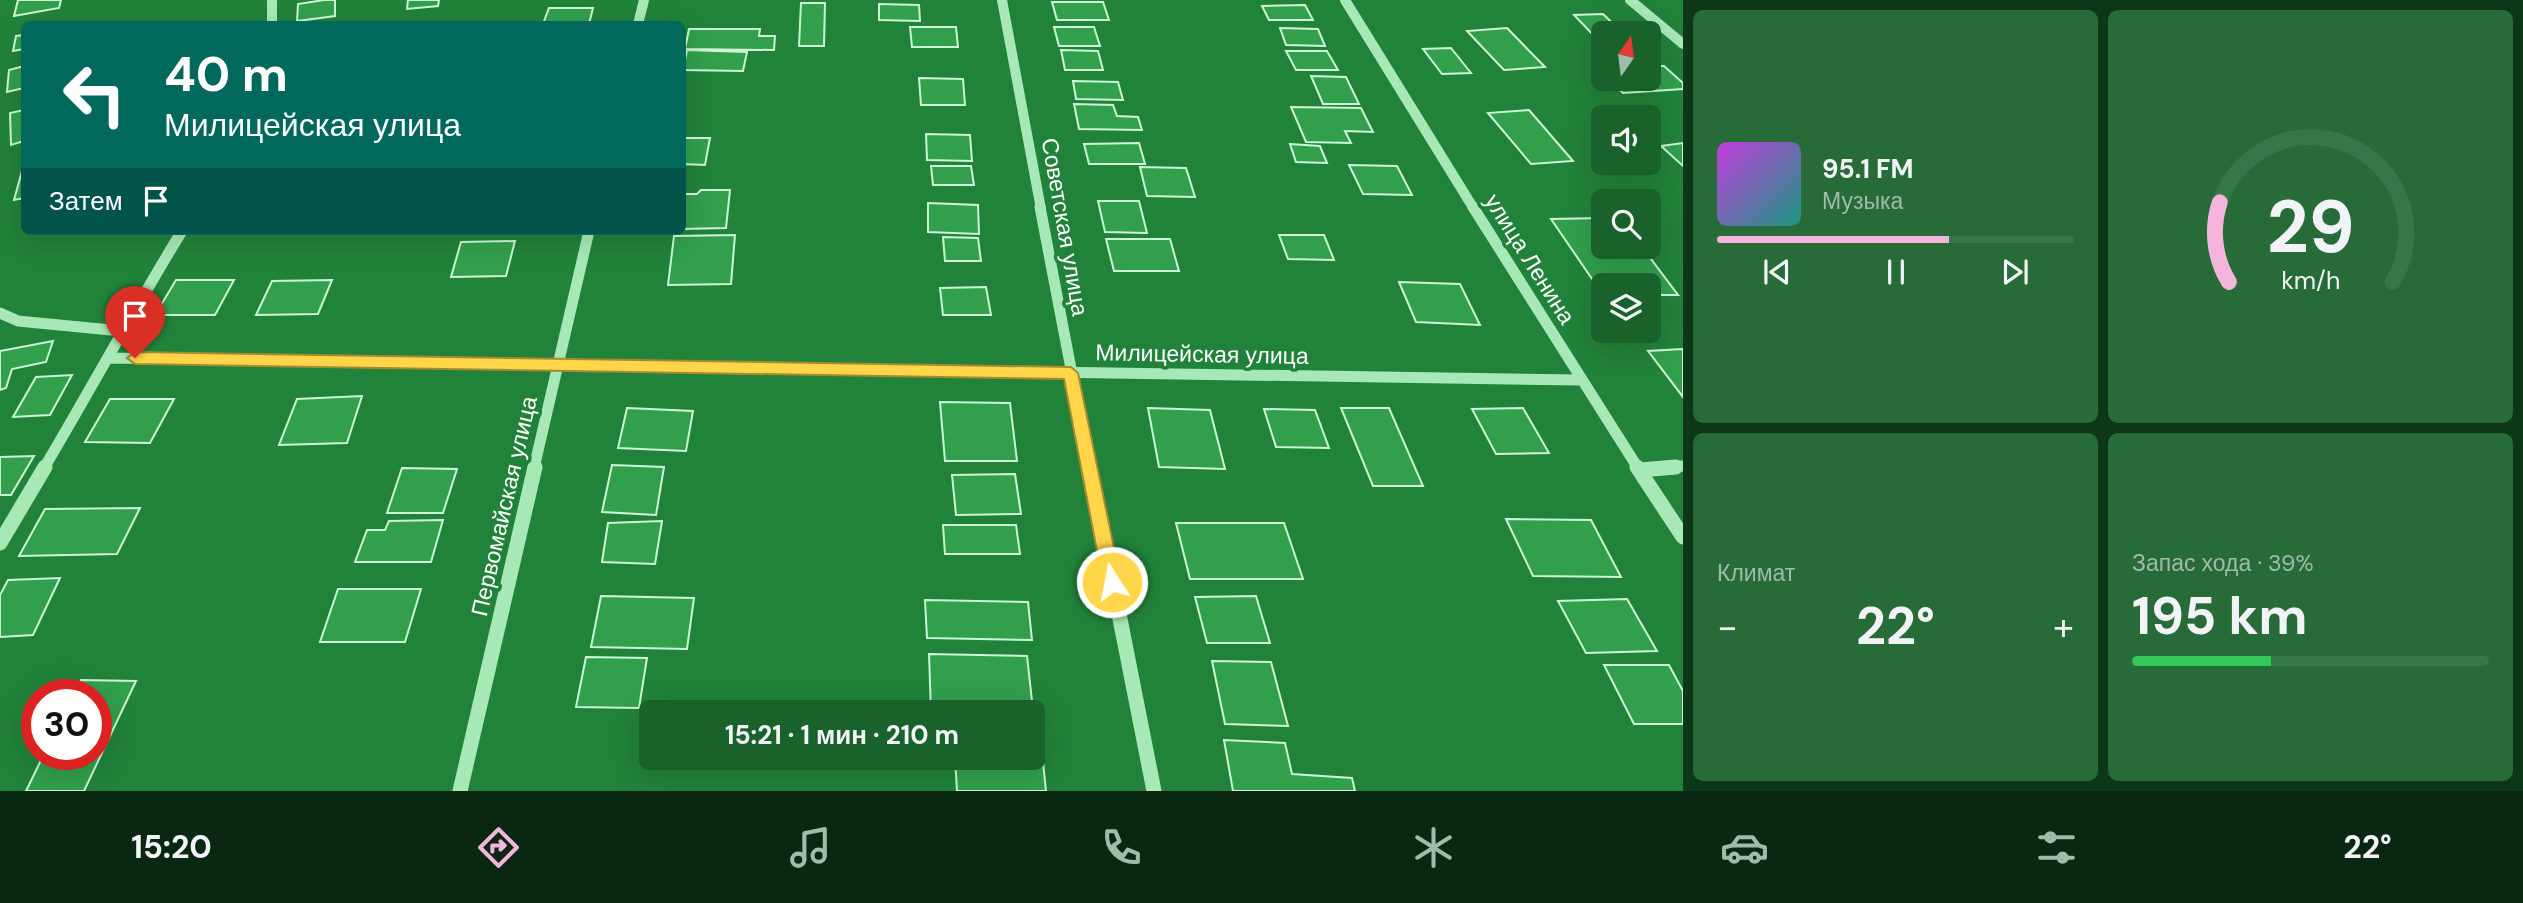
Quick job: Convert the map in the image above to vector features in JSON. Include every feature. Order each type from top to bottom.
[{"type":"street","points":[[272,0],[272,21]]},
{"type":"street","points":[[639,21],[644,0]]},
{"type":"street","name":"Советская улица","points":[[1002,0],[1071,373],[1153,791]]},
{"type":"street","name":"улица Ленина","points":[[1345,0],[1580,380],[1683,537]]},
{"type":"street","points":[[1630,0],[1683,44]]},
{"type":"street","points":[[0,543],[109,358],[121,331],[180,235]]},
{"type":"street","name":"Первомайская улица","points":[[460,791],[588,235]]},
{"type":"street","points":[[0,313],[18,321],[121,331]]},
{"type":"street","name":"Милицейская улица","points":[[109,358],[1580,380]]},
{"type":"street","points":[[1640,470],[1683,466]]},
{"type":"building","points":[[18,0],[61,0],[59,8],[14,16]]},
{"type":"building","points":[[335,0],[335,16],[297,21],[298,4]]},
{"type":"building","points":[[408,0],[439,0],[438,6],[407,9]]},
{"type":"building","points":[[1052,2],[1103,2],[1109,20],[1057,20]]},
{"type":"building","points":[[801,3],[825,3],[824,46],[799,46]]},
{"type":"building","points":[[879,4],[919,5],[920,21],[879,20]]},
{"type":"building","points":[[1305,5],[1313,20],[1269,20],[1262,6]]},
{"type":"building","points":[[549,8],[593,8],[590,21],[544,21]]},
{"type":"building","points":[[1603,14],[1610,21],[1591,21],[1591,33],[1574,15]]},
{"type":"building","points":[[910,27],[956,27],[958,47],[912,47]]},
{"type":"building","points":[[1054,27],[1094,27],[1100,46],[1059,46]]},
{"type":"building","points":[[1280,28],[1318,29],[1325,46],[1286,45]]},
{"type":"building","points":[[1507,28],[1545,67],[1504,70],[1467,31]]},
{"type":"building","points":[[689,29],[760,29],[759,36],[775,36],[774,50],[686,49]]},
{"type":"building","points":[[21,35],[21,50],[13,51],[16,36]]},
{"type":"building","points":[[1451,48],[1471,73],[1442,74],[1423,49]]},
{"type":"building","points":[[687,50],[747,52],[743,71],[686,70]]},
{"type":"building","points":[[1061,50],[1098,51],[1103,70],[1065,70]]},
{"type":"building","points":[[1286,51],[1327,51],[1338,70],[1296,70]]},
{"type":"building","points":[[1661,66],[1683,83],[1683,89],[1661,90]]},
{"type":"building","points":[[21,67],[21,89],[7,92],[9,70]]},
{"type":"building","points":[[1311,76],[1346,77],[1359,104],[1323,104]]},
{"type":"building","points":[[919,78],[963,79],[965,105],[921,105]]},
{"type":"building","points":[[1073,81],[1118,82],[1123,100],[1076,99]]},
{"type":"building","points":[[1621,91],[1653,91],[1623,93]]},
{"type":"building","points":[[1074,104],[1113,105],[1117,116],[1138,117],[1142,130],[1079,129]]},
{"type":"building","points":[[1291,107],[1361,108],[1373,132],[1345,131],[1351,143],[1306,142]]},
{"type":"building","points":[[1529,110],[1573,161],[1531,164],[1488,113]]},
{"type":"building","points":[[21,111],[21,142],[11,145],[10,113]]},
{"type":"building","points":[[926,134],[970,135],[972,161],[927,160]]},
{"type":"building","points":[[686,138],[710,138],[705,165],[686,164]]},
{"type":"building","points":[[1139,143],[1145,164],[1089,164],[1084,144]]},
{"type":"building","points":[[1683,143],[1683,166],[1661,146]]},
{"type":"building","points":[[1290,144],[1320,146],[1327,163],[1296,162]]},
{"type":"building","points":[[1349,165],[1397,166],[1412,195],[1363,194]]},
{"type":"building","points":[[931,166],[971,166],[974,185],[933,185]]},
{"type":"building","points":[[1140,167],[1186,168],[1195,197],[1147,196]]},
{"type":"building","points":[[21,175],[21,199],[14,200]]},
{"type":"building","points":[[701,190],[730,190],[726,228],[686,229],[686,194],[697,194]]},
{"type":"building","points":[[1098,201],[1139,201],[1147,233],[1105,232]]},
{"type":"building","points":[[928,203],[978,205],[979,234],[928,232]]},
{"type":"building","points":[[1591,218],[1591,259],[1651,259],[1678,295],[1661,295],[1661,273],[1591,273],[1591,277],[1551,219]]},
{"type":"building","points":[[735,235],[731,284],[668,285],[674,236]]},
{"type":"building","points":[[1279,235],[1324,235],[1334,260],[1288,259]]},
{"type":"building","points":[[943,237],[978,238],[981,261],[945,261]]},
{"type":"building","points":[[1106,239],[1170,239],[1179,271],[1114,271]]},
{"type":"building","points":[[515,241],[506,276],[451,277],[461,242]]},
{"type":"building","points":[[176,280],[234,280],[215,315],[155,315]]},
{"type":"building","points":[[332,280],[318,314],[256,315],[272,281]]},
{"type":"building","points":[[1399,282],[1460,284],[1480,325],[1416,322]]},
{"type":"building","points":[[986,287],[991,315],[943,315],[940,288]]},
{"type":"building","points":[[53,341],[46,362],[12,369],[6,388],[0,390],[0,351]]},
{"type":"building","points":[[1683,349],[1683,397],[1648,351]]},
{"type":"building","points":[[72,375],[50,415],[13,417],[36,377]]},
{"type":"building","points":[[362,396],[347,443],[279,445],[297,399]]},
{"type":"building","points":[[110,399],[174,399],[150,443],[85,442]]},
{"type":"building","points":[[940,402],[1010,403],[1017,461],[945,461]]},
{"type":"building","points":[[627,408],[693,411],[686,451],[618,448]]},
{"type":"building","points":[[1148,408],[1210,410],[1225,469],[1159,467]]},
{"type":"building","points":[[1341,408],[1389,408],[1423,486],[1373,486]]},
{"type":"building","points":[[1523,408],[1549,453],[1496,454],[1472,409]]},
{"type":"building","points":[[1264,409],[1315,410],[1329,448],[1276,447]]},
{"type":"building","points":[[34,456],[11,495],[0,495],[0,457]]},
{"type":"building","points":[[612,465],[664,467],[656,515],[602,512]]},
{"type":"building","points":[[402,468],[457,469],[443,513],[387,513]]},
{"type":"building","points":[[1015,474],[1021,514],[956,515],[952,475]]},
{"type":"building","points":[[140,508],[117,554],[19,556],[45,509]]},
{"type":"building","points":[[1506,519],[1591,520],[1621,577],[1533,576]]},
{"type":"building","points":[[443,520],[431,562],[355,562],[367,530],[385,530],[389,521]]},
{"type":"building","points":[[662,521],[655,564],[602,562],[608,523]]},
{"type":"building","points":[[1176,523],[1284,523],[1303,579],[1190,579]]},
{"type":"building","points":[[943,525],[1016,525],[1020,554],[945,554]]},
{"type":"building","points":[[60,578],[33,635],[0,637],[0,595],[8,580]]},
{"type":"building","points":[[338,589],[421,589],[405,642],[320,642]]},
{"type":"building","points":[[601,596],[694,598],[687,649],[591,647]]},
{"type":"building","points":[[1256,596],[1270,643],[1207,643],[1195,597]]},
{"type":"building","points":[[1627,599],[1657,651],[1586,653],[1558,601]]},
{"type":"building","points":[[925,600],[1028,602],[1032,640],[927,638]]},
{"type":"building","points":[[929,654],[1027,656],[1032,700],[931,700]]},
{"type":"building","points":[[586,657],[647,658],[639,708],[576,707]]},
{"type":"building","points":[[1212,661],[1271,662],[1288,726],[1225,724]]},
{"type":"building","points":[[1604,665],[1669,665],[1683,691],[1683,724],[1634,724]]},
{"type":"building","points":[[112,681],[136,681],[112,732]]},
{"type":"building","points":[[1224,740],[1285,743],[1292,774],[1352,778],[1355,791],[1233,791]]},
{"type":"building","points":[[36,770],[94,770],[84,791],[26,791]]},
{"type":"building","points":[[956,770],[1044,770],[1046,791],[957,791]]},
{"type":"route","points":[[135,358],[1071,373],[1112,582]]}]
